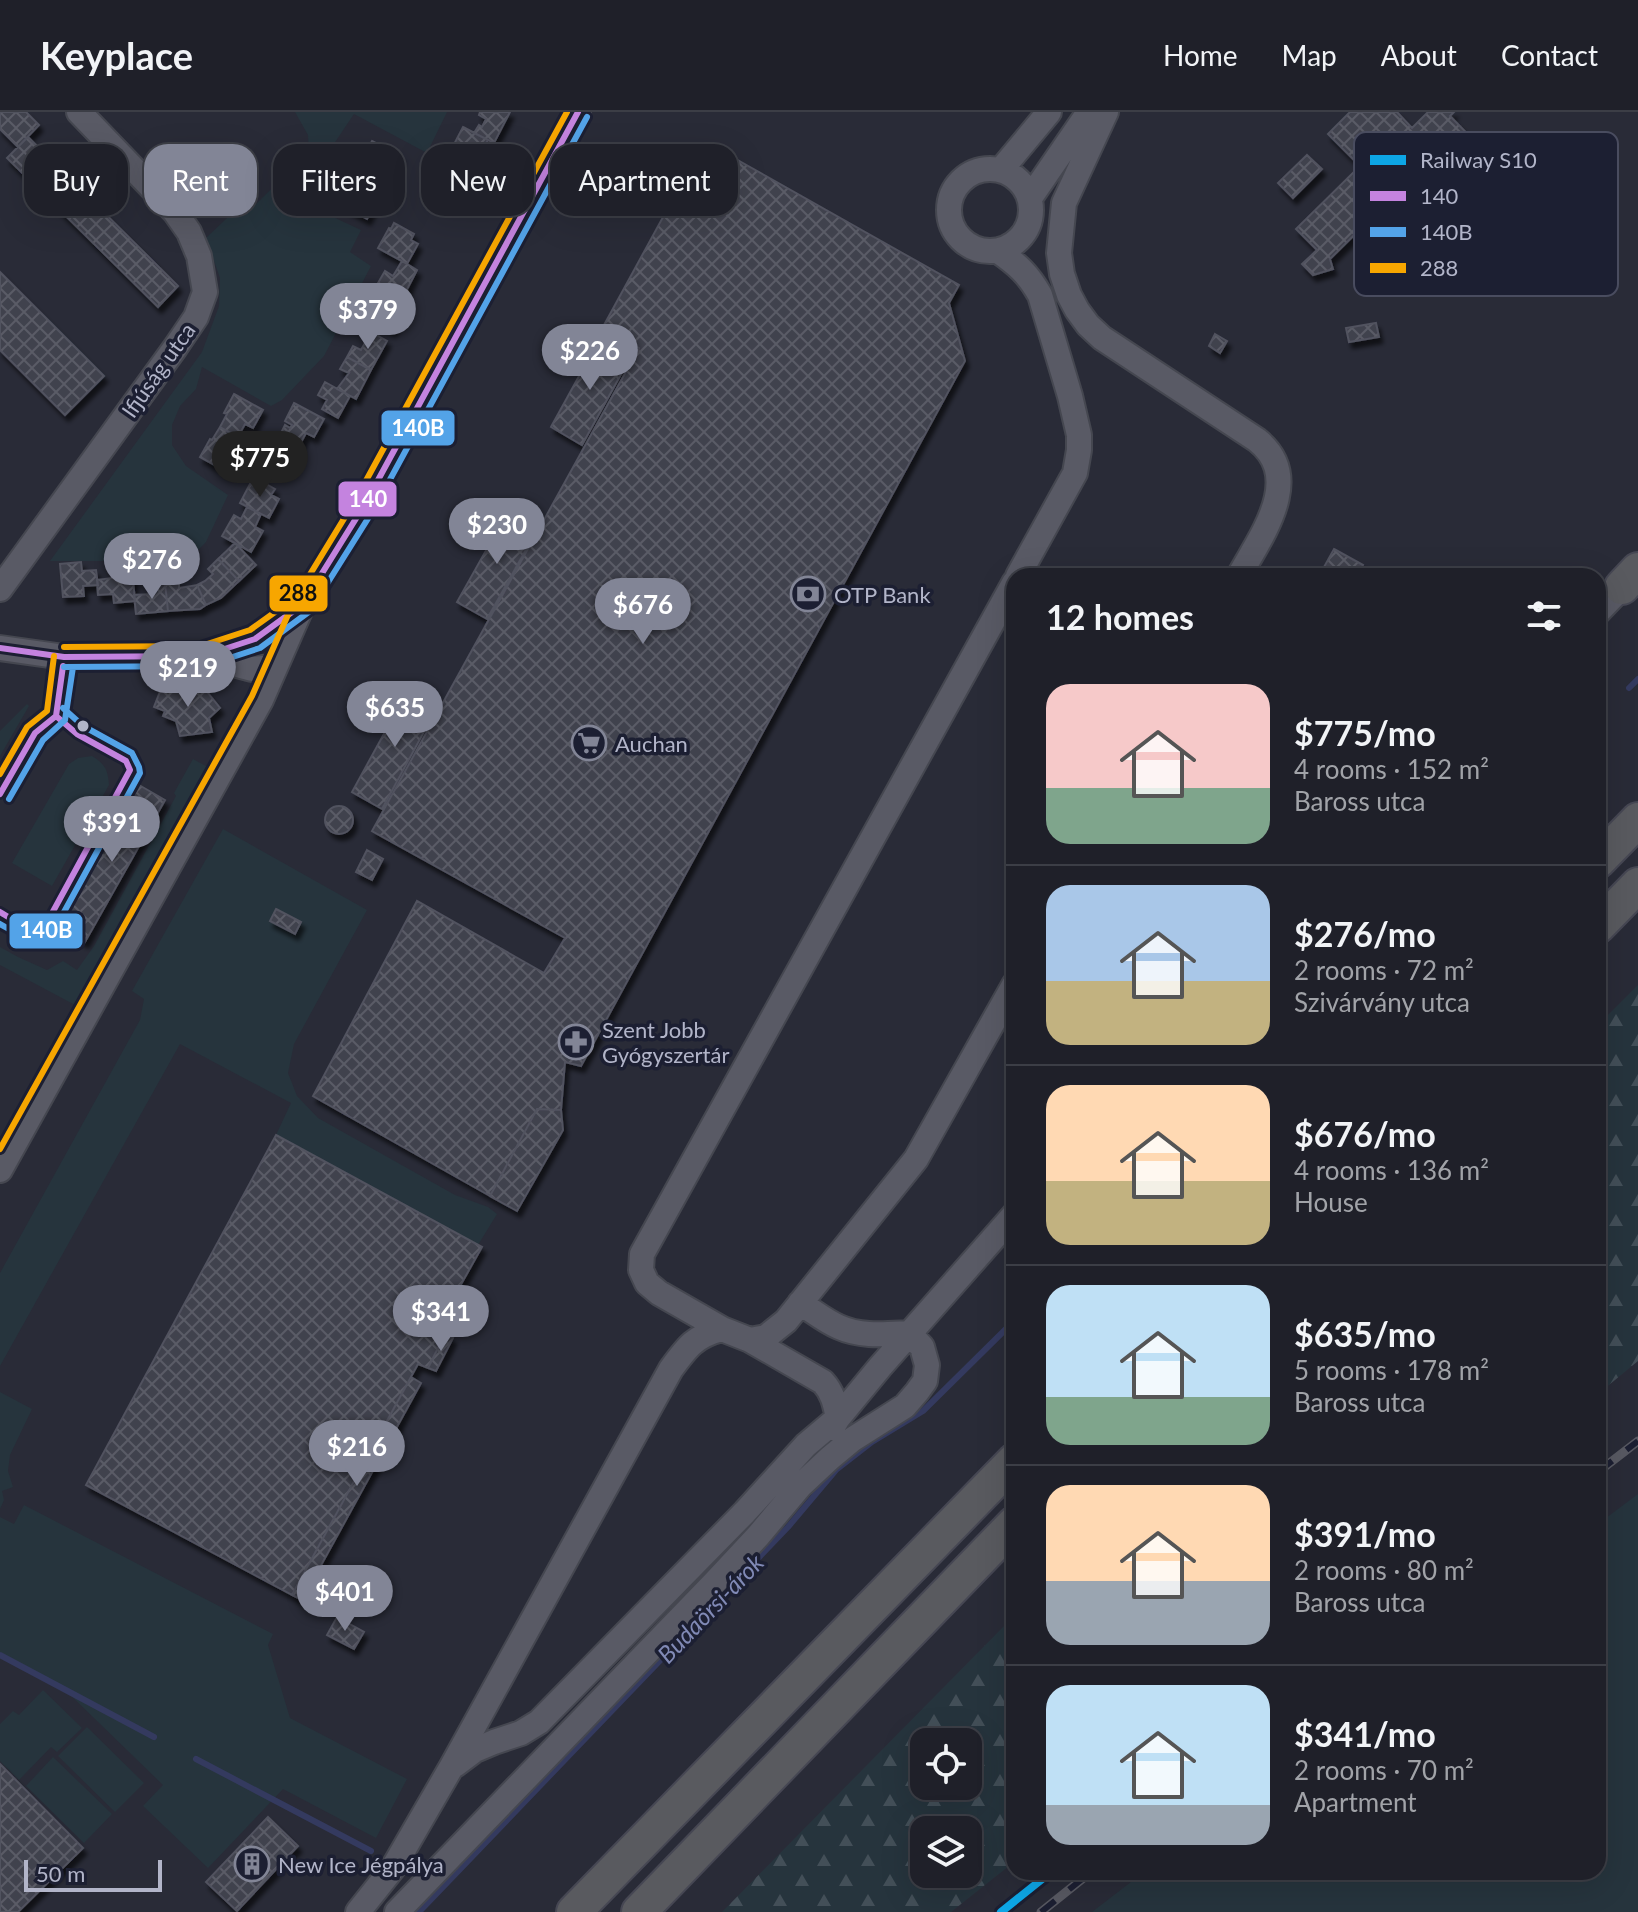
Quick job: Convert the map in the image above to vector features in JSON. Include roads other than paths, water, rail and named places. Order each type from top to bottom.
[{"type":"highway","points":[[1606,853],[1638,820]]},
{"type":"highway","points":[[1606,918],[1638,885]]},
{"type":"highway","points":[[574,1912],[1006,1469]]},
{"type":"highway","points":[[639,1912],[1006,1532]]},
{"type":"street","name":"Ifjúság utca","points":[[0,589],[182,338],[196,317],[205,292],[199,256],[189,232],[175,212],[79,112]]},
{"type":"street","points":[[0,1170],[261,700],[303,604],[365,504],[578,112]]},
{"type":"street","points":[[1001,170],[1049,112]]},
{"type":"street","points":[[1030,198],[1051,163],[1089,112]]},
{"type":"street","points":[[1106,112],[1064,203],[1059,253],[1062,274],[1077,310],[1102,338],[1257,440],[1270,452],[1280,485],[1275,507],[1243,568]]},
{"type":"street","points":[[981,169],[1001,170],[1019,180],[1030,198],[1030,221],[1026,231],[1019,240],[998,251],[978,250],[962,242],[949,220],[951,194],[963,178],[981,169]]},
{"type":"street","points":[[998,251],[1019,265],[1040,295],[1079,435],[1075,473],[1022,568]]},
{"type":"street","points":[[1606,604],[1630,579]]},
{"type":"street","points":[[800,1486],[838,1418],[830,1389],[823,1382],[750,1340],[722,1329],[647,1283],[641,1270],[642,1254],[1006,597]]},
{"type":"street","points":[[203,656],[255,639],[303,604]]},
{"type":"street","points":[[0,648],[64,657],[203,656],[252,669],[275,667]]},
{"type":"street","points":[[750,1340],[766,1337],[775,1331],[916,1159],[1006,999]]},
{"type":"street","points":[[452,1766],[475,1750],[521,1733],[539,1722],[745,1512],[806,1445],[838,1418],[1006,1224]]},
{"type":"street","points":[[828,1269],[825,1293],[835,1325]]},
{"type":"street","points":[[677,1303],[685,1322],[686,1347]]},
{"type":"street","points":[[800,1303],[835,1325],[855,1333],[909,1333]]},
{"type":"street","points":[[358,1912],[393,1868],[452,1766],[671,1369],[686,1347],[701,1336],[722,1329]]},
{"type":"street","points":[[397,1912],[715,1582],[800,1486],[853,1439],[905,1406],[925,1381],[927,1365],[922,1347],[909,1333]]},
{"type":"waterway","name":"Budaörsi-árok","points":[[1629,688],[1638,679]]},
{"type":"waterway","name":"Budaörsi-árok","points":[[419,1912],[788,1527],[836,1470],[872,1442],[923,1411],[1006,1329]]},
{"type":"waterway","name":"Budaörsi-árok","points":[[0,1655],[154,1737]]},
{"type":"waterway","name":"Budaörsi-árok","points":[[196,1759],[371,1851]]},
{"type":"railway","points":[[1606,1466],[1638,1441]]},
{"type":"railway","points":[[1041,1912],[1081,1880]]},
{"type":"rail line","name":"S10","points":[[1001,1912],[1041,1880]]},
{"type":"place","name":"OTP Bank","points":[[808,594]]},
{"type":"place","name":"Auchan","points":[[589,743]]},
{"type":"place","name":"Szent Jobb Gyógyszertár","points":[[576,1042]]},
{"type":"place","name":"New Ice Jégpálya","points":[[252,1864]]}]
